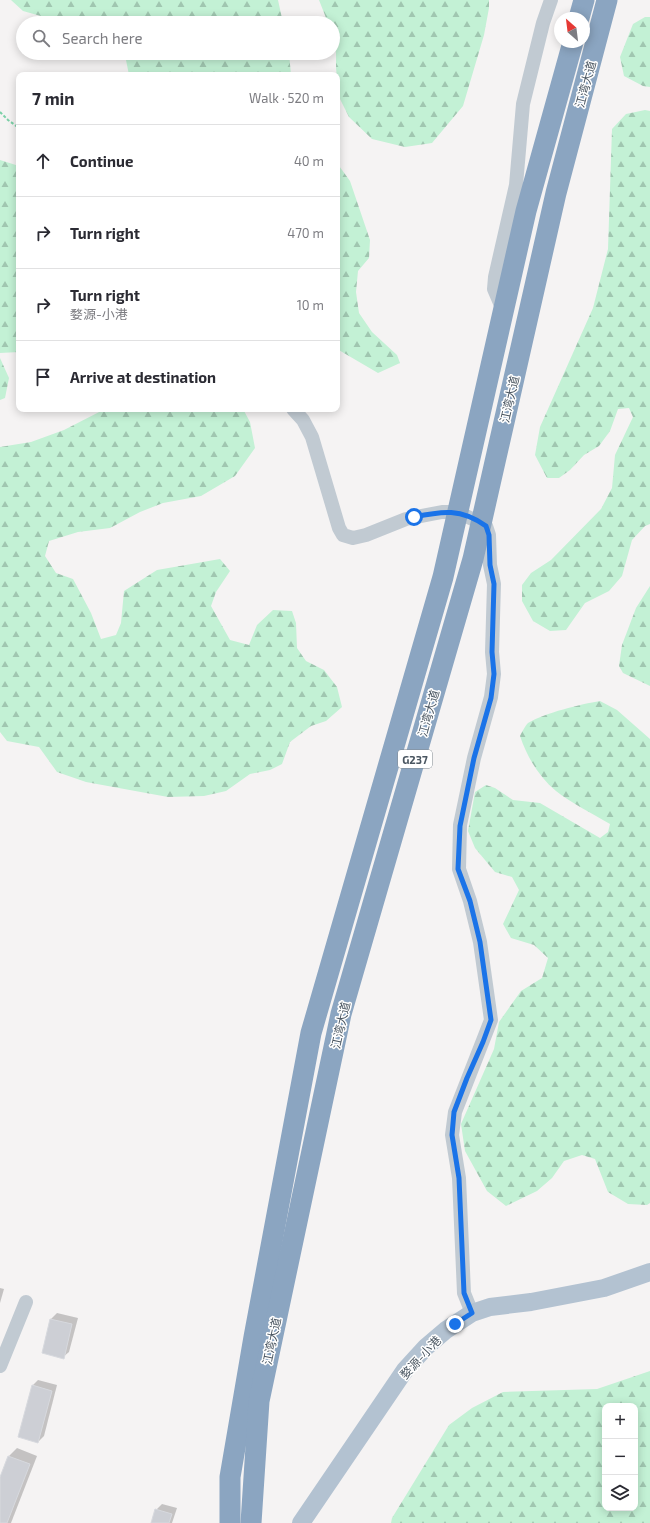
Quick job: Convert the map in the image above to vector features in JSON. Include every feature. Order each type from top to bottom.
[{"type":"highway","points":[[581,12],[584,0]]},
{"type":"highway","name":"江湾大道","points":[[252,1523],[259,1400],[341,1014],[473,559],[556,193],[607,0]]},
{"type":"highway","name":"江湾大道","points":[[230,1523],[230,1478],[311,1033],[443,578],[526,211],[571,48]]},
{"type":"main road","name":"婺源-小港","points":[[301,1523],[405,1370],[426,1347],[446,1330],[472,1313],[490,1307],[531,1302],[604,1288],[650,1272]]},
{"type":"street","points":[[503,311],[494,288],[495,277],[516,185],[522,104],[543,23],[551,0]]},
{"type":"street","points":[[296,412],[303,420],[312,437],[339,528],[343,535],[353,538],[366,535],[406,519],[442,512],[457,512],[486,526],[489,535],[490,565],[494,584],[492,652],[494,674],[491,698],[474,758],[460,826],[458,869],[470,901],[480,942],[491,1020],[454,1112],[452,1135],[459,1178],[464,1293],[472,1313]]},
{"type":"street","points":[[0,1366],[26,1302]]},
{"type":"path","points":[[0,112],[16,126]]},
{"type":"green space","points":[[11,0],[278,0],[281,16],[41,16],[23,11]]},
{"type":"green space","points":[[319,0],[489,0],[484,35],[463,106],[432,143],[405,147],[372,139],[349,117],[340,99],[340,72],[336,72],[336,68],[336,60],[340,60],[340,16],[325,16]]},
{"type":"green space","points":[[645,17],[650,17],[650,87],[643,86],[624,76],[620,57],[633,24]]},
{"type":"green space","points":[[126,60],[290,60],[291,72],[128,72]]},
{"type":"green space","points":[[645,110],[650,111],[650,524],[645,526],[632,540],[622,576],[609,591],[585,603],[566,630],[550,631],[533,621],[522,601],[522,585],[531,573],[551,560],[601,509],[612,488],[615,455],[633,417],[629,408],[618,409],[610,431],[599,446],[584,455],[570,470],[559,478],[547,478],[535,455],[540,427],[593,308],[608,249],[612,129],[626,114]]},
{"type":"green space","points":[[0,160],[16,165],[16,352],[0,353]]},
{"type":"green space","points":[[340,167],[350,181],[370,240],[369,258],[358,271],[356,292],[359,313],[372,332],[397,355],[400,363],[378,373],[340,351]]},
{"type":"green space","points":[[0,358],[9,378],[5,398],[0,400]]},
{"type":"green space","points":[[99,412],[245,412],[250,422],[255,448],[235,476],[201,496],[163,503],[140,512],[110,528],[78,532],[49,541],[45,556],[56,573],[73,579],[91,613],[101,639],[116,635],[121,623],[124,591],[157,570],[220,559],[230,571],[216,592],[211,606],[230,640],[249,645],[257,625],[273,610],[292,611],[296,623],[297,648],[306,661],[324,670],[337,687],[342,707],[326,721],[311,726],[290,742],[282,764],[270,770],[250,774],[226,791],[204,796],[168,797],[86,782],[57,772],[39,747],[7,741],[0,732],[0,447],[31,442],[64,430]]},
{"type":"green space","points":[[650,586],[650,686],[623,673],[619,666],[622,645],[636,608]]},
{"type":"green space","points":[[600,701],[617,710],[650,739],[650,1203],[647,1205],[628,1204],[608,1192],[595,1159],[582,1155],[564,1161],[552,1178],[537,1191],[506,1206],[487,1191],[465,1151],[461,1124],[494,1049],[499,1022],[521,991],[542,978],[548,958],[534,945],[511,938],[503,924],[519,890],[512,877],[495,872],[475,848],[468,831],[475,792],[486,785],[495,788],[513,800],[540,803],[600,838],[608,832],[610,824],[568,800],[556,791],[534,766],[520,736],[528,723],[535,719],[563,709]]},
{"type":"green space","points":[[650,1371],[650,1523],[391,1523],[392,1518],[449,1425],[472,1408],[503,1392],[597,1389]]},
{"type":"building","points":[[50,1319],[72,1324],[64,1359],[42,1353]]},
{"type":"building","points":[[32,1385],[52,1391],[38,1443],[18,1437]]},
{"type":"building","points":[[8,1456],[30,1464],[7,1523],[0,1523],[0,1477]]},
{"type":"building","points":[[155,1509],[172,1514],[169,1523],[151,1523]]},
{"type":"route","points":[[414,517],[442,512],[457,512],[486,526],[489,535],[490,565],[494,584],[492,652],[494,674],[491,698],[474,758],[460,826],[458,869],[470,901],[480,942],[491,1020],[454,1112],[452,1135],[459,1178],[464,1293],[472,1313],[455,1324]]}]
